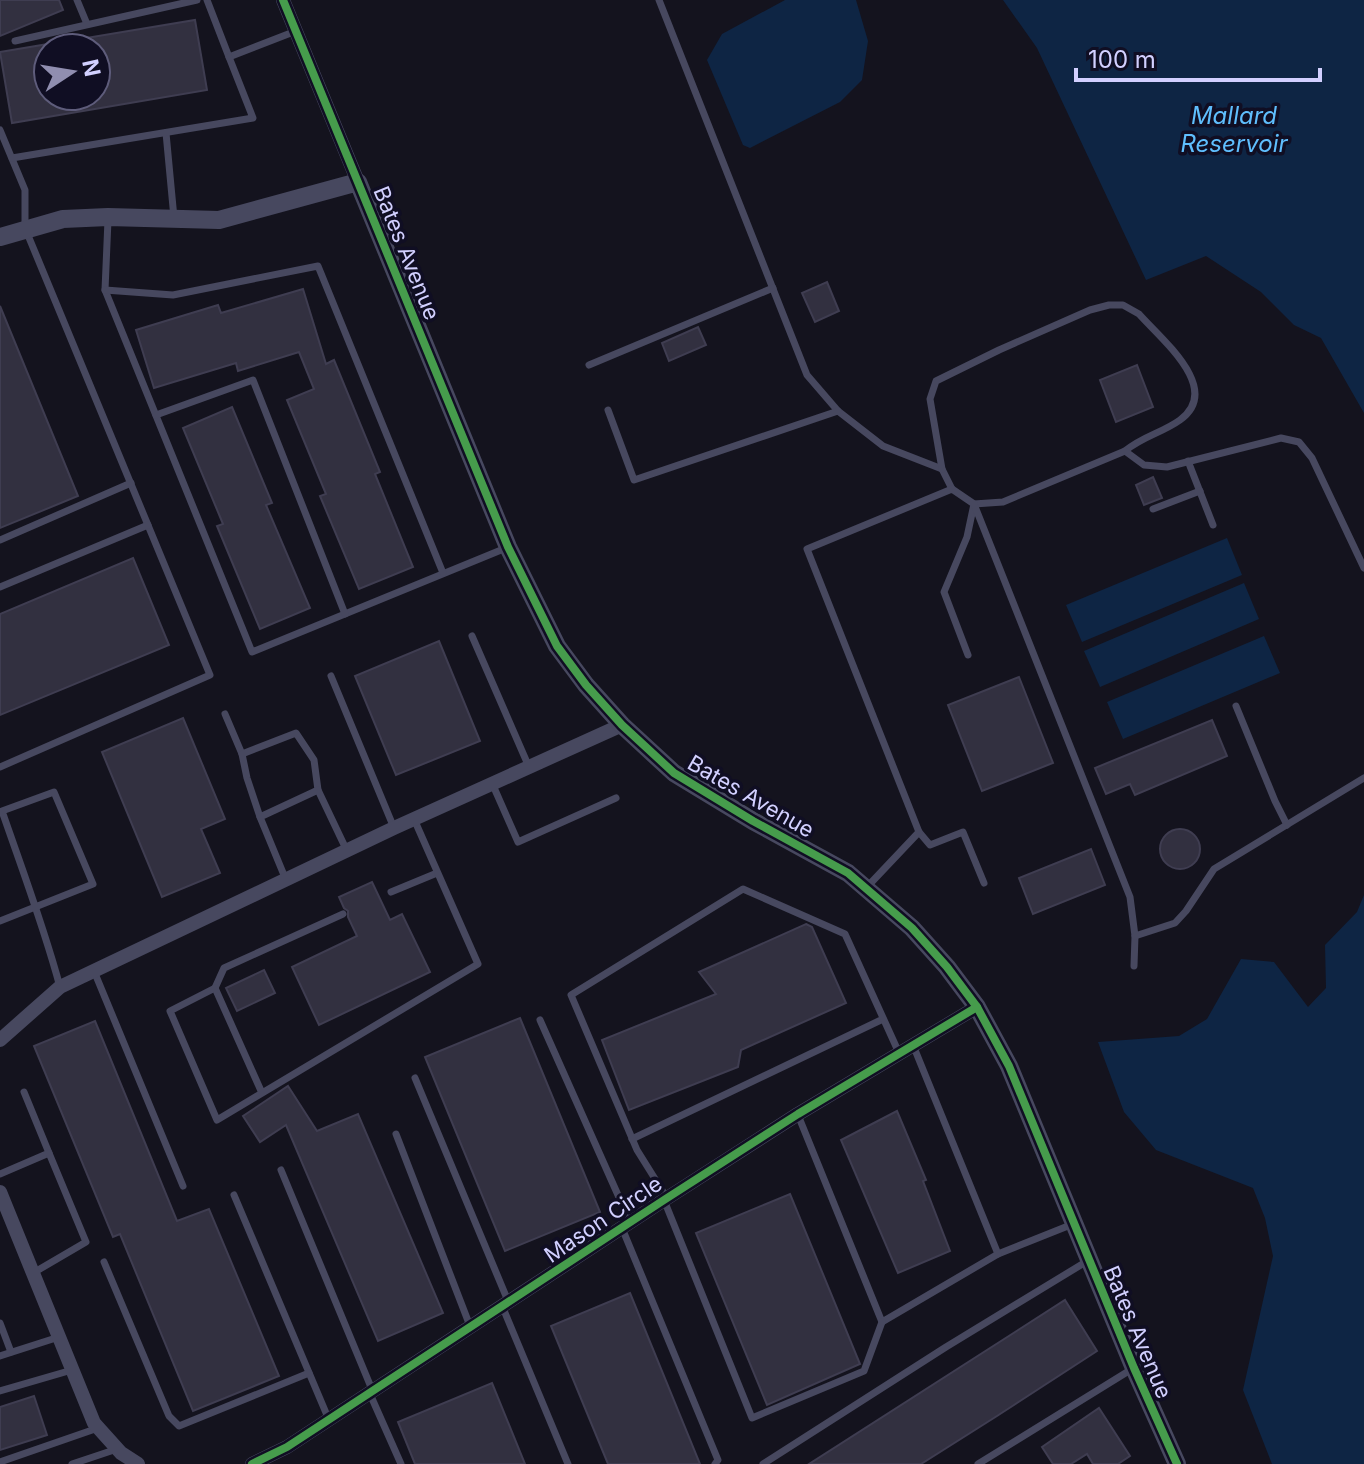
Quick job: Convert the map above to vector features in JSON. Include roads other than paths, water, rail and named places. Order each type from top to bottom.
[{"type":"street","name":"Bates Avenue","points":[[283,0],[508,547],[557,646],[622,725],[674,773],[848,873],[912,928],[947,967],[977,1007],[1009,1066],[1177,1464]]},
{"type":"street","points":[[0,237],[63,219],[219,220],[358,182]]},
{"type":"street","points":[[0,1040],[60,987],[394,828],[622,725]]},
{"type":"street","name":"Mason Circle","points":[[252,1464],[276,1459],[329,1420],[666,1199],[798,1114],[977,1007]]},
{"type":"street","points":[[0,1192],[98,1428],[117,1449],[138,1464]]},
{"type":"lane","points":[[77,0],[87,24]]},
{"type":"lane","points":[[15,41],[197,0]]},
{"type":"lane","points":[[12,158],[253,118],[207,0]]},
{"type":"lane","points":[[659,0],[807,375],[838,411],[883,446],[942,469]]},
{"type":"lane","points":[[229,57],[296,31]]},
{"type":"lane","points":[[0,130],[25,190],[25,228],[210,675],[0,767]]},
{"type":"lane","points":[[166,133],[174,219]]},
{"type":"lane","points":[[108,217],[105,290],[252,652],[508,547]]},
{"type":"lane","points":[[105,290],[173,295],[318,266],[443,573]]},
{"type":"lane","points":[[589,365],[773,288]]},
{"type":"lane","points":[[974,504],[1003,502],[1125,451],[1140,438],[1177,423],[1191,411],[1196,399],[1189,370],[1131,307],[1109,305],[1090,310],[936,381],[930,399],[942,469],[952,489],[974,504],[1130,897],[1135,936],[1134,966]]},
{"type":"lane","points":[[156,415],[253,380],[345,614]]},
{"type":"lane","points":[[608,410],[634,480],[838,411]]},
{"type":"lane","points":[[1125,451],[1144,465],[1167,467],[1281,438],[1299,442],[1312,458],[1364,568]]},
{"type":"lane","points":[[1188,461],[1213,525]]},
{"type":"lane","points":[[0,540],[131,483]]},
{"type":"lane","points":[[952,489],[807,549],[919,832],[930,845],[963,832],[984,883]]},
{"type":"lane","points":[[1153,509],[1200,491]]},
{"type":"lane","points":[[968,655],[944,592],[967,537],[974,504]]},
{"type":"lane","points":[[0,587],[148,525]]},
{"type":"lane","points":[[472,636],[529,767]]},
{"type":"lane","points":[[331,676],[394,828]]},
{"type":"lane","points":[[1236,706],[1287,825]]},
{"type":"lane","points":[[225,714],[242,754],[260,817],[286,880]]},
{"type":"lane","points":[[242,754],[296,733],[314,760],[318,790],[347,851]]},
{"type":"lane","points":[[1135,936],[1175,923],[1214,869],[1364,778]]},
{"type":"lane","points":[[492,783],[518,842],[616,798]]},
{"type":"lane","points":[[260,817],[318,790]]},
{"type":"lane","points":[[0,921],[36,907],[93,884],[54,792],[1,811],[36,907],[60,987]]},
{"type":"lane","points":[[343,914],[224,968],[215,988],[170,1011],[217,1120],[478,964],[414,819]]},
{"type":"lane","points":[[866,888],[919,832]]},
{"type":"lane","points":[[391,892],[437,873]]},
{"type":"lane","points":[[899,1053],[845,934],[743,889],[571,995],[632,1139],[666,1199],[752,1418],[864,1371],[882,1322],[998,1254],[1074,1223]]},
{"type":"lane","points":[[94,971],[183,1186]]},
{"type":"lane","points":[[215,988],[262,1093]]},
{"type":"lane","points":[[632,1139],[883,1019]]},
{"type":"lane","points":[[540,1020],[626,1225],[718,1460],[715,1464]]},
{"type":"lane","points":[[913,1045],[998,1254]]},
{"type":"lane","points":[[415,1078],[568,1464]]},
{"type":"lane","points":[[24,1092],[86,1242],[33,1273]]},
{"type":"lane","points":[[798,1114],[882,1322]]},
{"type":"lane","points":[[396,1134],[471,1328]]},
{"type":"lane","points":[[0,1174],[49,1153]]},
{"type":"lane","points":[[281,1170],[401,1464]]},
{"type":"lane","points":[[234,1195],[329,1420]]},
{"type":"lane","points":[[763,1464],[1089,1260]]},
{"type":"lane","points":[[104,1262],[169,1416],[179,1426],[309,1373]]},
{"type":"lane","points":[[0,1323],[11,1352]]},
{"type":"lane","points":[[0,1356],[59,1337]]},
{"type":"lane","points":[[978,1464],[1134,1368]]},
{"type":"lane","points":[[0,1391],[72,1370]]},
{"type":"lane","points":[[0,1462],[98,1428]]},
{"type":"lane","points":[[72,1464],[117,1449]]},
{"type":"water","points":[[785,0],[856,0],[868,41],[862,80],[840,102],[750,148],[743,145],[707,60],[722,34]]},
{"type":"water","name":"Mallard Reservoir","points":[[1003,0],[1364,0],[1364,413],[1321,338],[1294,325],[1261,292],[1206,256],[1146,280],[1037,48]]},
{"type":"water","points":[[1227,538],[1242,575],[1082,642],[1066,605]]},
{"type":"water","points":[[1244,583],[1259,619],[1100,687],[1084,651]]},
{"type":"water","points":[[1264,636],[1280,673],[1123,739],[1107,702]]},
{"type":"water","points":[[1364,895],[1364,1464],[1272,1464],[1243,1390],[1273,1256],[1265,1218],[1253,1188],[1156,1150],[1124,1112],[1098,1042],[1179,1036],[1207,1019],[1241,959],[1274,962],[1308,1007],[1326,988],[1325,945],[1357,912]]}]
